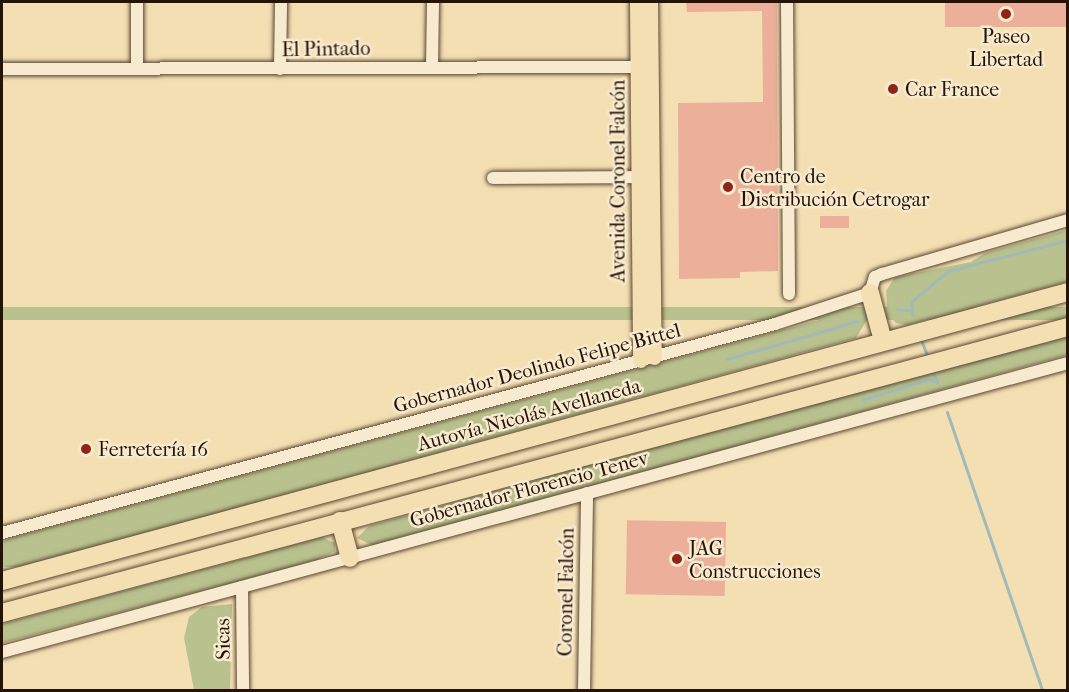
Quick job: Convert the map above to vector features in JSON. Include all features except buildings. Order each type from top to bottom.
[{"type":"highway","name":"Autovía Nicolás Avellaneda","points":[[2,581],[1068,292]]},
{"type":"highway","points":[[870,293],[883,341]]},
{"type":"highway","points":[[2,613],[1068,327]]},
{"type":"highway","points":[[340,521],[350,558]]},
{"type":"main road","name":"Avenida Coronel Falcón","points":[[638,2],[644,67],[647,358]]},
{"type":"main road","name":"Avenida Coronel Falcón","points":[[644,67],[650,2]]},
{"type":"street","points":[[137,2],[137,68]]},
{"type":"street","points":[[280,69],[281,2]]},
{"type":"street","points":[[432,67],[433,2]]},
{"type":"street","points":[[787,2],[789,294]]},
{"type":"street","name":"El Pintado","points":[[2,69],[644,67]]},
{"type":"street","points":[[493,178],[645,177]]},
{"type":"street","points":[[870,293],[875,277],[882,274],[1068,220]]},
{"type":"street","name":"Gobernador Deolindo Felipe Bittel","points":[[2,533],[647,358],[870,293]]},
{"type":"street","name":"Gobernador Florencio Tenev","points":[[2,652],[1068,363]]},
{"type":"street","name":"Coronel Falcón","points":[[584,690],[587,493]]},
{"type":"street","name":"Sicas","points":[[242,587],[243,690]]},
{"type":"green space","points":[[1067,230],[1067,282],[907,325],[896,323],[888,314],[886,291],[895,277],[971,262],[985,253]]},
{"type":"green space","points":[[2,307],[1067,307],[1067,320],[2,320]]},
{"type":"green space","points":[[849,312],[867,320],[856,338],[22,567],[2,567],[2,542],[9,539]]},
{"type":"green space","points":[[1067,333],[1067,355],[374,546],[357,538],[369,526]]},
{"type":"green space","points":[[322,537],[335,543],[335,551],[313,562],[2,643],[2,624]]},
{"type":"green space","points":[[232,604],[230,690],[194,690],[184,638],[189,617],[202,607]]},
{"type":"waterway","points":[[912,315],[911,302],[948,271],[1068,240]]},
{"type":"waterway","points":[[897,309],[909,310]]},
{"type":"waterway","points":[[727,359],[858,321]]},
{"type":"waterway","points":[[920,337],[927,355]]},
{"type":"waterway","points":[[932,370],[937,382]]},
{"type":"waterway","points":[[862,400],[929,379],[937,382]]},
{"type":"waterway","points":[[947,412],[1042,690]]},
{"type":"place","name":"Paseo Libertad","points":[[1006,14]]},
{"type":"place","name":"Car France","points":[[893,89]]},
{"type":"place","name":"Centro de Distribución Cetrogar","points":[[728,187]]},
{"type":"place","name":"Ferretería 16","points":[[86,449]]},
{"type":"place","name":"JAG Construcciones","points":[[677,559]]}]
